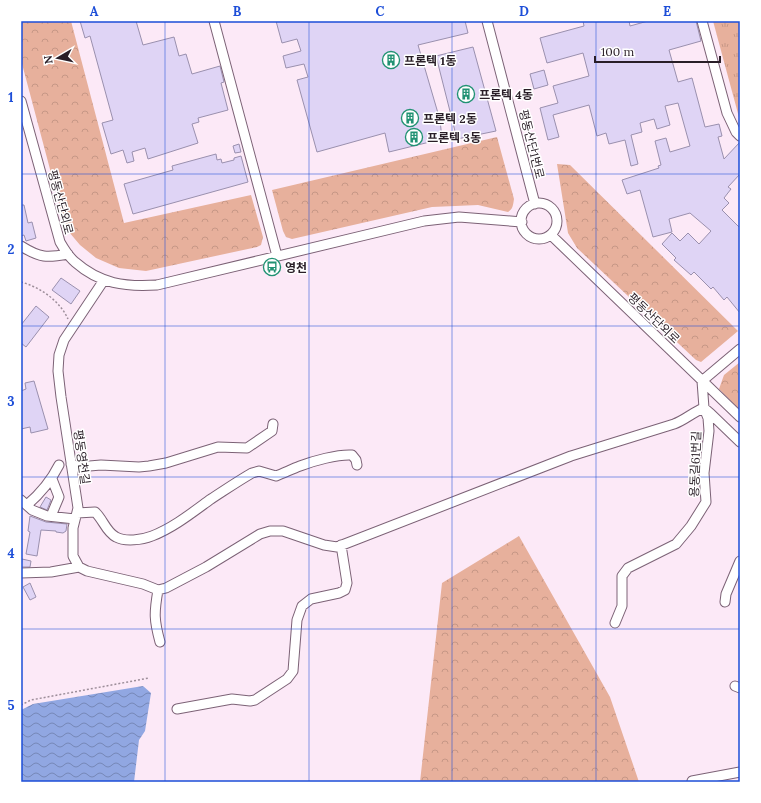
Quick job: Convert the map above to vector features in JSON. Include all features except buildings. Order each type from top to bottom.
[{"type":"street","points":[[214,21],[277,256]]},
{"type":"street","name":"평동산단1번로","points":[[487,21],[535,204]]},
{"type":"street","points":[[702,21],[727,113],[736,132],[740,136]]},
{"type":"street","name":"평동산단외로","points":[[21,101],[60,242],[74,262],[93,276],[115,284],[139,286],[157,285],[424,221],[459,217],[522,222]]},
{"type":"street","points":[[535,204],[547,205],[555,214],[557,225],[551,235],[546,238],[535,239],[526,233],[522,222],[525,211],[535,204]]},
{"type":"street","name":"평동산단외로","points":[[551,235],[740,417]]},
{"type":"street","points":[[21,246],[31,253],[49,257],[68,254]]},
{"type":"street","name":"평동영천길","points":[[79,567],[73,556],[73,528],[78,508],[58,371],[60,350],[64,340],[104,280]]},
{"type":"street","points":[[702,381],[740,349]]},
{"type":"street","name":"용동길61번길","points":[[615,623],[622,606],[622,576],[628,568],[676,544],[692,526],[706,502],[704,473],[709,431],[708,418],[704,408],[702,381]]},
{"type":"street","points":[[21,573],[50,572],[79,567],[87,571],[143,584],[158,590],[166,588],[206,567],[260,534],[270,531],[283,531],[332,547],[341,546],[526,472],[571,456],[674,424],[704,408],[740,442]]},
{"type":"street","points":[[71,464],[78,467],[101,465],[139,467],[171,462],[218,447],[246,448],[272,431],[273,424]]},
{"type":"street","points":[[60,465],[52,479],[40,494],[24,502],[32,510],[51,516],[76,516],[95,512],[101,517],[105,526],[116,538],[126,540],[151,536],[175,524],[252,473],[259,471],[276,476],[314,461],[346,455],[352,455],[356,460],[357,465]]},
{"type":"street","points":[[51,516],[59,497],[52,479]]},
{"type":"street","points":[[177,709],[232,699],[250,701],[255,700],[287,679],[293,671],[297,620],[302,606],[311,599],[339,593],[345,590],[347,583],[341,546]]},
{"type":"street","points":[[725,602],[726,594],[740,561]]},
{"type":"street","points":[[158,590],[155,616],[160,642]]},
{"type":"street","points":[[692,781],[740,772]]},
{"type":"path","points":[[21,282],[38,288],[54,300],[65,313],[68,319],[70,331]]},
{"type":"path","points":[[21,705],[31,700],[149,678]]},
{"type":"green space","points":[[21,21],[71,21],[124,223],[251,195],[263,237],[261,245],[146,271],[119,268],[96,258],[80,245],[69,232],[60,207],[21,60]]},
{"type":"green space","points":[[713,21],[740,21],[740,121]]},
{"type":"green space","points":[[497,137],[514,199],[512,208],[508,212],[478,205],[432,207],[292,239],[286,237],[283,231],[272,190]]},
{"type":"green space","points":[[557,164],[570,165],[738,331],[701,362],[696,360],[577,248],[568,233]]},
{"type":"green space","points":[[740,362],[740,410],[719,389],[724,375]]},
{"type":"green space","points":[[519,536],[610,697],[639,782],[420,782],[442,583]]},
{"type":"water","points":[[143,686],[151,693],[145,731],[139,740],[134,782],[21,782],[21,710],[33,704]]},
{"type":"place","name":"프론텍 1동","points":[[391,60]]},
{"type":"place","name":"프론텍 4동","points":[[466,94]]},
{"type":"place","name":"프론텍 2동","points":[[410,118]]},
{"type":"place","name":"프론텍 3동","points":[[414,137]]},
{"type":"place","name":"영천","points":[[272,267]]}]
